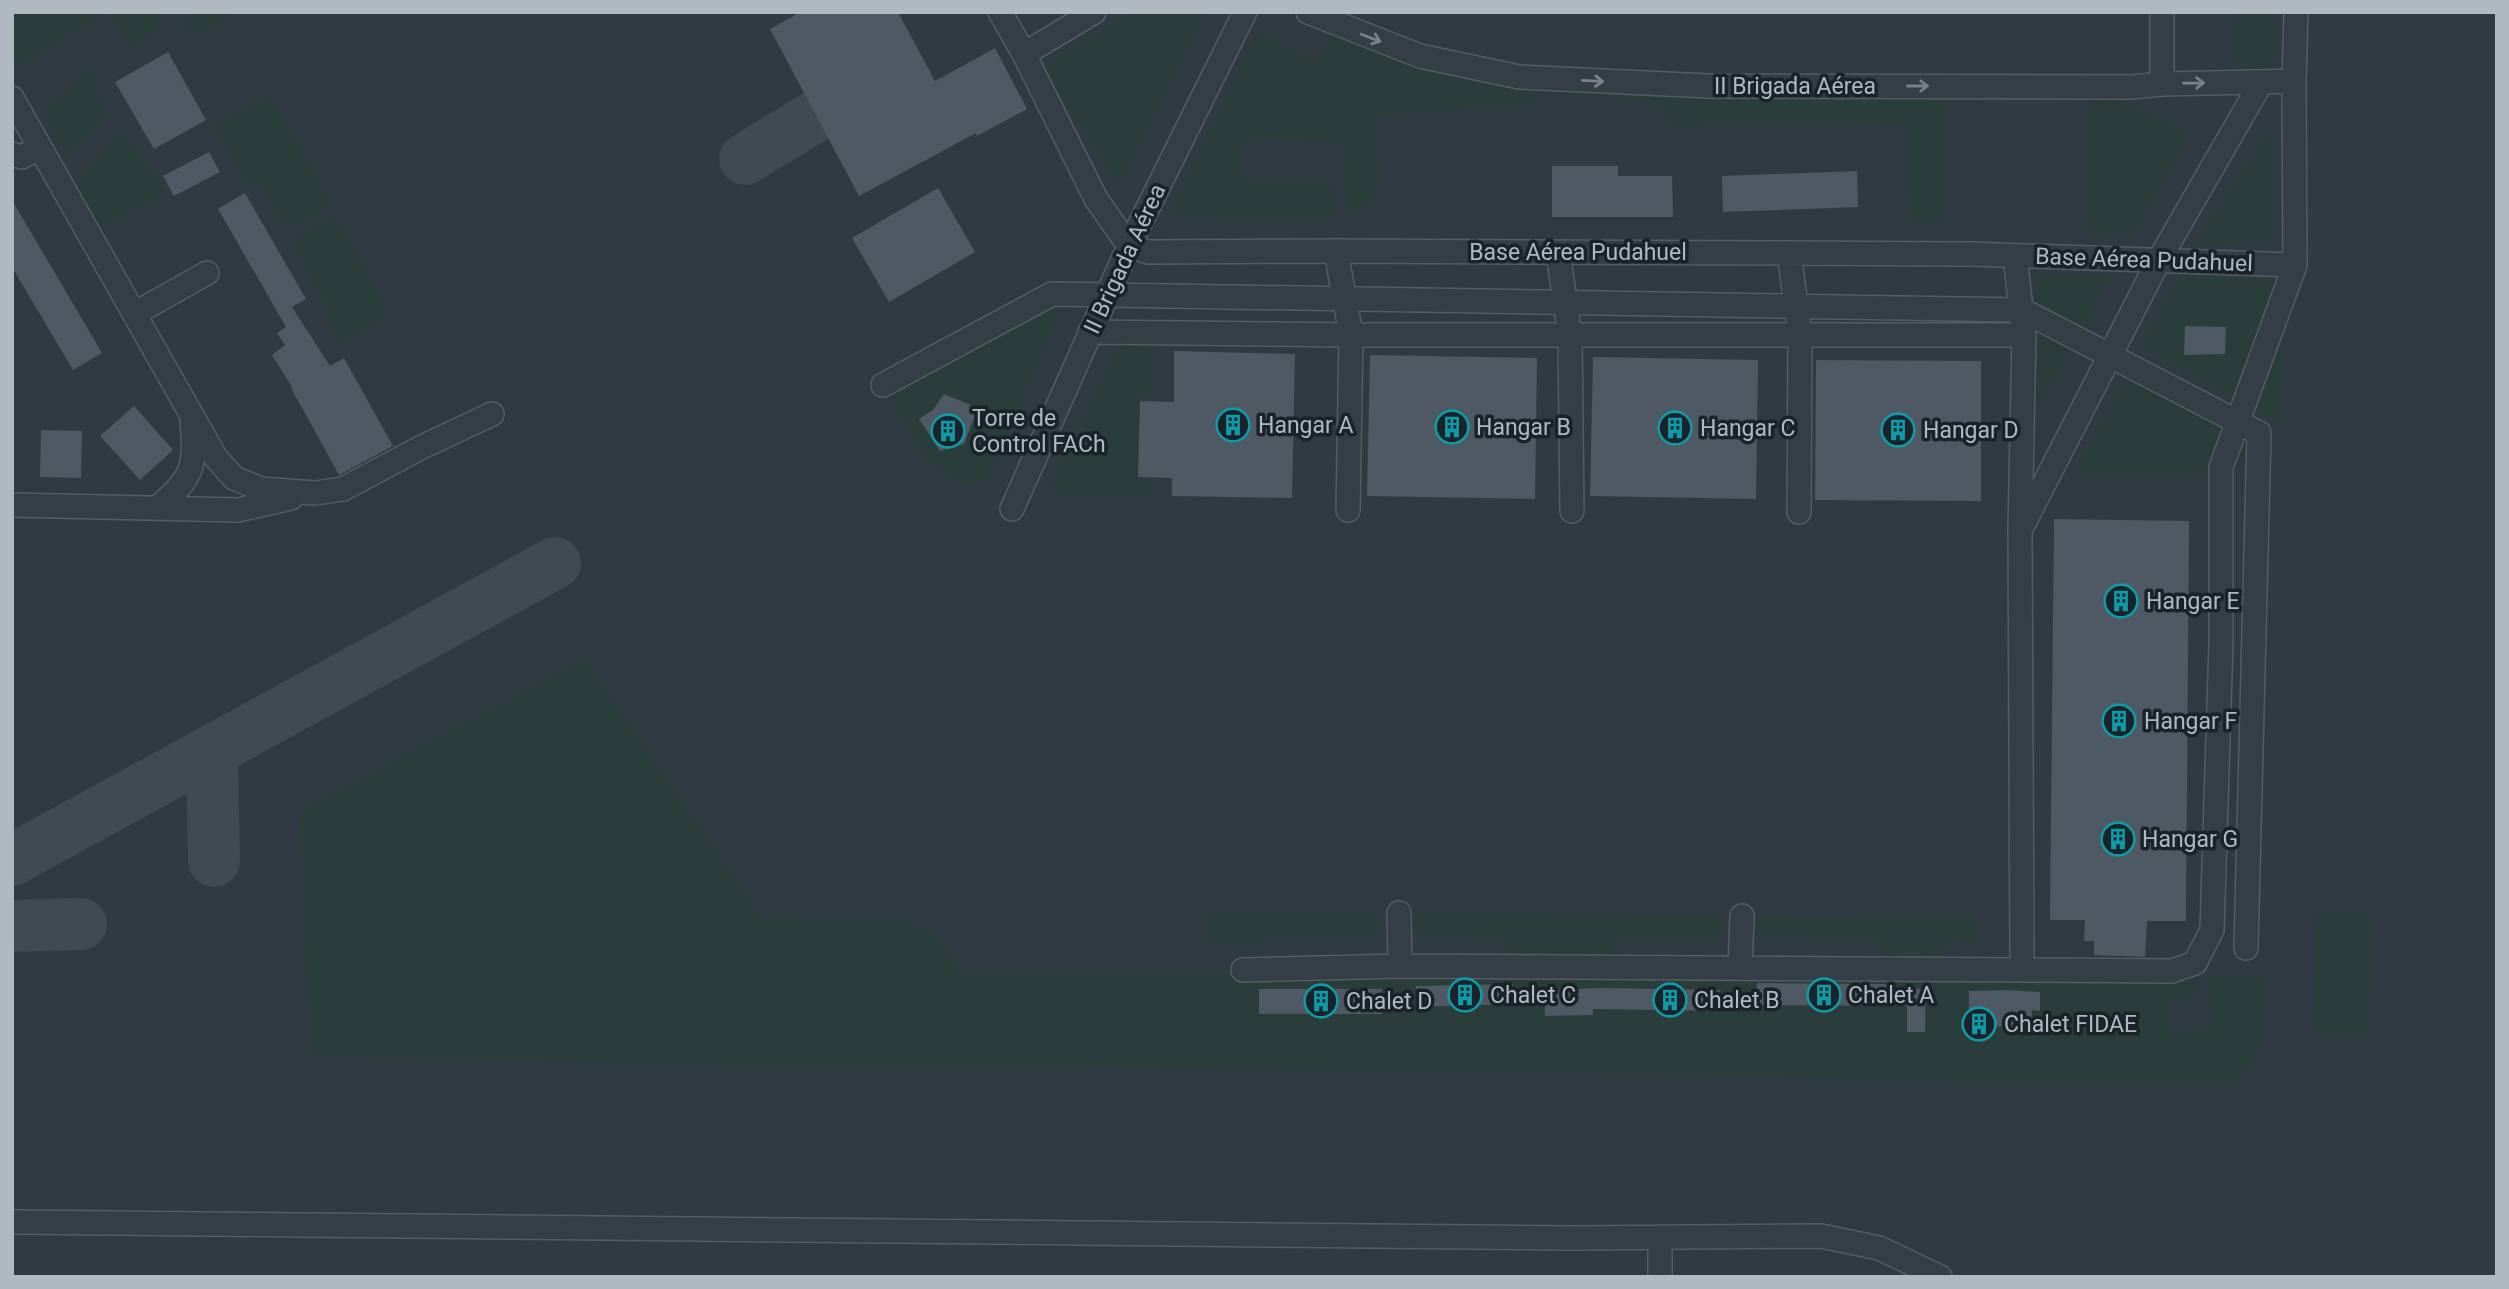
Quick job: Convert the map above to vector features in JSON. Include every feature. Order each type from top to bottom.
[{"type":"street","points":[[1000,12],[1096,198],[1129,246]]},
{"type":"street","points":[[1024,54],[1094,12]]},
{"type":"street","name":"II Brigada Aérea","points":[[1012,509],[1129,246],[1245,12]]},
{"type":"street","points":[[2162,12],[2162,83]]},
{"type":"street","points":[[1243,970],[1400,966],[2172,971],[2195,963],[2212,930],[2221,642],[2221,467],[2295,265],[2296,12]]},
{"type":"street","name":"II Brigada Aérea","points":[[1316,14],[1420,57],[1519,78],[1709,86],[2133,87],[2162,83],[2294,81]]},
{"type":"street","points":[[2020,529],[2159,260],[2261,83]]},
{"type":"street","points":[[12,98],[131,323],[191,414],[216,458],[234,478],[261,489],[314,493]]},
{"type":"street","points":[[12,154],[22,157],[40,147]]},
{"type":"street","name":"Base Aérea Pudahuel","points":[[1129,246],[1148,253],[1789,253],[2015,256],[2295,265]]},
{"type":"street","points":[[1336,251],[1350,335],[1348,510]]},
{"type":"street","points":[[1558,253],[1570,335],[1572,511]]},
{"type":"street","points":[[1789,253],[1800,335],[1799,512]]},
{"type":"street","points":[[2015,256],[2024,335],[2020,529],[2022,970]]},
{"type":"street","points":[[131,323],[207,273]]},
{"type":"street","points":[[883,385],[1052,294],[2022,310],[2259,433],[2246,948]]},
{"type":"street","points":[[1090,331],[1350,335],[2024,335]]},
{"type":"street","points":[[157,508],[176,492],[187,478],[194,453],[191,414]]},
{"type":"street","points":[[12,505],[239,510],[343,489],[492,414]]},
{"type":"street","points":[[1399,913],[1400,966]]},
{"type":"street","points":[[1740,968],[1742,916]]},
{"type":"street","points":[[12,1222],[1660,1237],[1821,1236],[1879,1248],[1941,1277]]},
{"type":"street","points":[[1660,1237],[1660,1277]]},
{"type":"shaded area","points":[[12,12],[2497,12],[2497,1277],[12,1277]]},
{"type":"green space","points":[[12,12],[107,12],[13,68]]},
{"type":"green space","points":[[110,12],[160,12],[156,31],[130,46]]},
{"type":"green space","points":[[189,12],[234,12],[191,38],[186,27]]},
{"type":"green space","points":[[1135,12],[1207,12],[1120,186],[1043,66]]},
{"type":"green space","points":[[2234,12],[2277,12],[2276,54],[2268,70],[2260,73],[2234,73]]},
{"type":"green space","points":[[1332,32],[1535,84],[1533,102],[1376,116],[1379,182],[1373,200],[1360,211],[1346,211],[1346,155],[1342,146],[1332,141],[1243,138],[1242,181],[1329,183],[1334,192],[1334,216],[1171,214],[1256,33],[1313,58],[1321,54]]},
{"type":"green space","points":[[89,69],[106,114],[68,153],[43,112]]},
{"type":"green space","points":[[1542,78],[1947,97],[1943,222],[1909,221],[1907,125],[1701,118],[1700,128],[1675,129],[1665,111],[1654,101],[1540,92]]},
{"type":"green space","points":[[271,96],[331,204],[286,229],[262,186],[245,181],[215,127]]},
{"type":"green space","points":[[2088,97],[2118,99],[2191,134],[2135,230],[2086,231]]},
{"type":"green space","points":[[2273,126],[2273,237],[2267,241],[2195,246]]},
{"type":"green space","points":[[121,134],[167,191],[97,230],[74,184]]},
{"type":"green space","points":[[336,216],[390,314],[339,342],[327,320],[330,310],[292,241]]},
{"type":"green space","points":[[2186,268],[2278,271],[2284,276],[2283,424],[2142,346]]},
{"type":"green space","points":[[2037,275],[2110,276],[2082,331],[2036,306]]},
{"type":"green space","points":[[1065,300],[986,482],[959,484],[924,455],[890,394]]},
{"type":"green space","points":[[2038,332],[2071,347],[2035,413]]},
{"type":"green space","points":[[1124,339],[1155,341],[1151,393],[1139,392],[1137,479],[1151,480],[1150,495],[1055,494],[1051,482]]},
{"type":"green space","points":[[2132,371],[2248,437],[2246,460],[2231,471],[2074,471]]},
{"type":"green space","points":[[584,660],[764,921],[912,923],[936,937],[962,973],[2198,973],[2198,994],[2168,1001],[2169,1034],[2212,1033],[2210,976],[2264,975],[2260,1052],[2236,1082],[311,1057],[300,812]]},
{"type":"green space","points":[[1210,912],[1380,913],[1380,934],[1263,934],[1260,947],[1207,944]]},
{"type":"green space","points":[[2316,912],[2371,913],[2369,1035],[2315,1034]]},
{"type":"green space","points":[[1399,913],[1723,916],[1722,937],[1613,937],[1612,953],[1507,952],[1506,935],[1399,933]]},
{"type":"green space","points":[[1742,916],[1978,918],[1978,942],[1945,939],[1944,950],[1879,953],[1877,936],[1741,933]]},
{"type":"building","points":[[801,12],[898,12],[935,81],[995,48],[1027,109],[977,136],[976,133],[859,196],[770,29]]},
{"type":"building","points":[[168,52],[206,120],[154,149],[115,82]]},
{"type":"building","points":[[209,152],[220,172],[174,196],[163,176]]},
{"type":"building","points":[[1552,166],[1618,166],[1618,176],[1672,176],[1673,217],[1552,217]]},
{"type":"building","points":[[1857,171],[1858,207],[1723,212],[1722,176]]},
{"type":"building","points":[[938,188],[975,252],[889,302],[852,238]]},
{"type":"building","points":[[245,193],[306,299],[292,307],[330,366],[344,358],[393,446],[339,475],[272,355],[285,345],[277,333],[286,327],[218,209]]},
{"type":"building","points":[[12,200],[102,353],[73,370],[12,267]]},
{"type":"building","points":[[2185,326],[2226,327],[2225,354],[2184,355]]},
{"type":"building","name":"Hangar A","points":[[1174,351],[1295,354],[1292,498],[1172,496],[1172,478],[1138,477],[1140,401],[1174,402]]},
{"type":"building","name":"Hangar B","points":[[1370,355],[1537,358],[1535,499],[1367,496]]},
{"type":"building","name":"Hangar C","points":[[1593,357],[1758,360],[1756,499],[1590,496]]},
{"type":"building","name":"Hangar D","points":[[1816,360],[1981,361],[1981,501],[1815,500]]},
{"type":"building","name":"Torre de Control FACh","points":[[944,394],[978,408],[964,444],[940,451],[919,419],[933,410]]},
{"type":"building","points":[[134,406],[173,450],[140,480],[100,436]]},
{"type":"building","points":[[41,430],[82,431],[81,478],[40,477]]},
{"type":"building","points":[[2054,519],[2189,521],[2186,921],[2147,921],[2145,957],[2094,955],[2094,941],[2084,941],[2085,920],[2050,920]]},
{"type":"building","name":"Chalet A","points":[[1757,983],[1891,984],[1891,988],[1926,989],[1925,1032],[1907,1032],[1907,1006],[1757,1005]]},
{"type":"building","name":"Chalet C","points":[[1513,984],[1514,1004],[1416,1007],[1416,986]]},
{"type":"building","name":"Chalet D","points":[[1259,989],[1382,989],[1382,1014],[1259,1014]]},
{"type":"building","points":[[1544,990],[1720,990],[1719,1011],[1593,1009],[1593,1015],[1545,1016]]},
{"type":"building","points":[[1969,991],[2040,992],[2040,1011],[2032,1010],[2031,1028],[1990,1026],[1990,1039],[1968,1038]]},
{"type":"taxiway","points":[[745,159],[816,116]]},
{"type":"taxiway","points":[[12,860],[555,563]]},
{"type":"taxiway","points":[[212,752],[214,861]]},
{"type":"taxiway","points":[[12,926],[81,924]]},
{"type":"place","name":"Hangar A","points":[[1233,425]]},
{"type":"place","name":"Hangar B","points":[[1452,427]]},
{"type":"place","name":"Hangar C","points":[[1675,428]]},
{"type":"place","name":"Hangar D","points":[[1898,430]]},
{"type":"place","name":"Torre de Control FACh","points":[[948,431]]},
{"type":"place","name":"Hangar E","points":[[2121,601]]},
{"type":"place","name":"Hangar F","points":[[2119,721]]},
{"type":"place","name":"Hangar G","points":[[2118,839]]},
{"type":"place","name":"Chalet C","points":[[1465,995]]},
{"type":"place","name":"Chalet A","points":[[1824,995]]},
{"type":"place","name":"Chalet B","points":[[1670,1000]]},
{"type":"place","name":"Chalet D","points":[[1321,1001]]},
{"type":"place","name":"Chalet FIDAE","points":[[1979,1024]]}]
